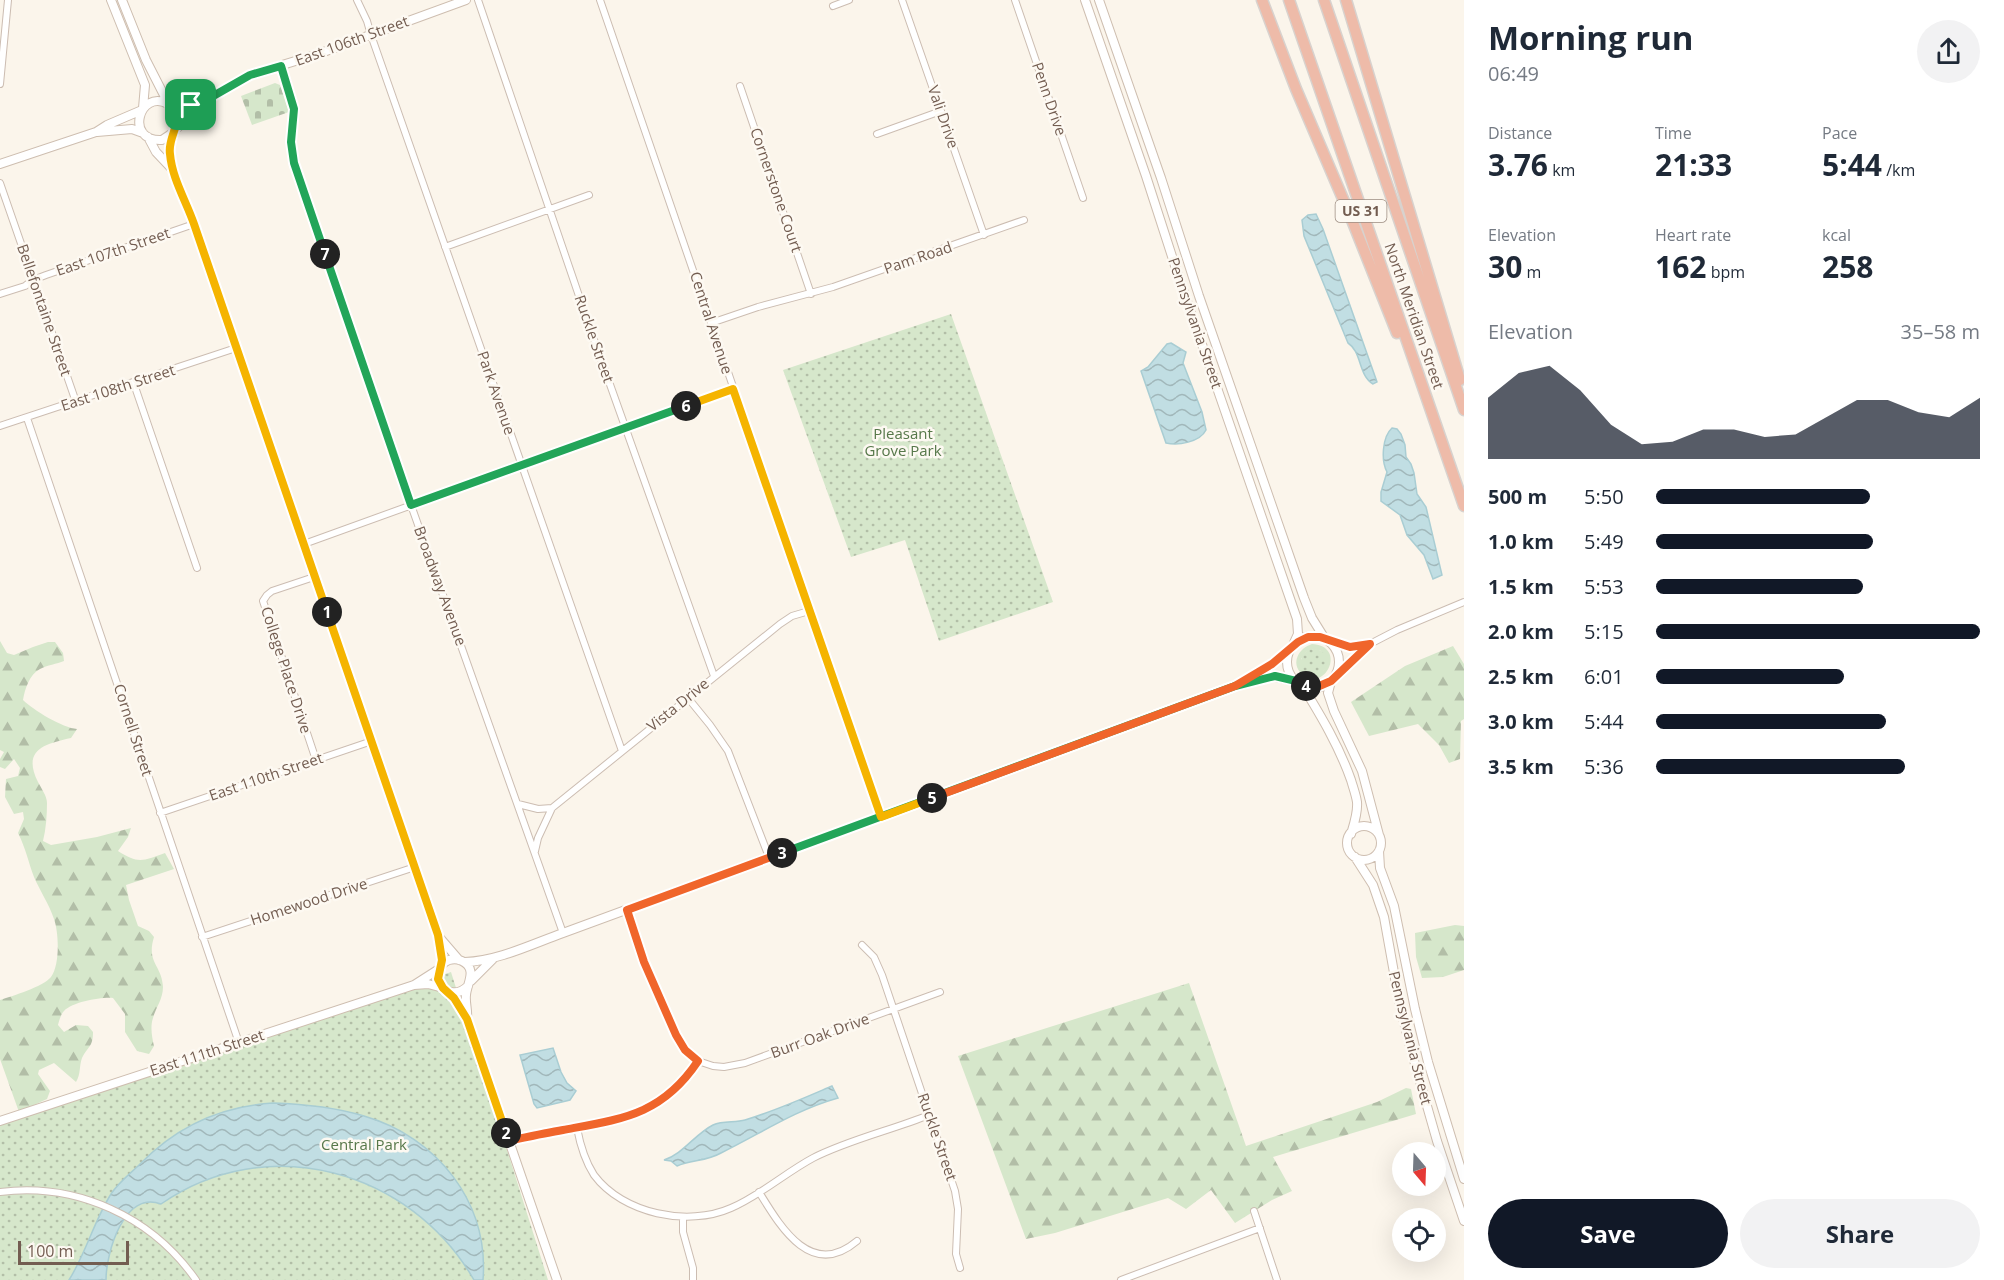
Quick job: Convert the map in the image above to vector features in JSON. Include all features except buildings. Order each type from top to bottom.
[{"type":"highway","points":[[1262,0],[1296,89],[1353,220],[1434,422]]},
{"type":"highway","name":"North Meridian Street","points":[[1289,0],[1464,506]]},
{"type":"highway","name":"North Meridian Street","points":[[1324,0],[1464,410]]},
{"type":"highway","points":[[1346,0],[1450,341],[1464,395]]},
{"type":"main road","points":[[111,0],[145,84],[143,109],[139,123],[156,152],[173,171]]},
{"type":"main road","points":[[122,0],[142,52],[177,117],[169,153],[173,171],[194,224],[438,935],[442,953],[438,979],[467,1019]]},
{"type":"main road","name":"East 106th Street","points":[[170,105],[186,106],[208,99],[241,79],[466,0]]},
{"type":"main road","name":"Pennsylvania Street","points":[[1085,0],[1295,613],[1299,626],[1292,647]]},
{"type":"main road","name":"Pennsylvania Street","points":[[1099,0],[1146,131],[1198,296],[1304,598],[1312,618],[1327,640]]},
{"type":"main road","name":"East 106th Street","points":[[175,131],[208,99]]},
{"type":"main road","points":[[96,132],[156,102],[170,105]]},
{"type":"main road","points":[[0,164],[96,132],[128,129],[162,140],[175,131]]},
{"type":"main road","points":[[1235,686],[1267,667],[1292,647],[1308,637],[1327,640],[1335,647],[1339,661],[1328,693],[1362,771],[1381,843],[1374,857],[1363,860],[1350,852],[1348,847],[1357,811],[1354,789],[1334,738],[1291,674],[1288,657],[1292,647]]},
{"type":"main road","points":[[441,967],[450,960],[496,957],[1235,686],[1271,676],[1317,687],[1333,678]]},
{"type":"main road","points":[[1351,834],[1357,828],[1368,827],[1379,835]]},
{"type":"main road","name":"Pennsylvania Street","points":[[1379,851],[1380,868],[1394,906],[1426,1054],[1464,1179]]},
{"type":"main road","name":"Pennsylvania Street","points":[[1356,857],[1373,885],[1384,917],[1411,1050],[1437,1142],[1464,1221]]},
{"type":"main road","points":[[438,935],[449,950],[471,971],[465,1002],[467,1019],[557,1280]]},
{"type":"main road","points":[[446,990],[459,992],[496,957]]},
{"type":"main road","name":"East 111th Street","points":[[0,1121],[414,985],[441,967]]},
{"type":"main road","name":"East 111th Street","points":[[414,985],[434,985],[446,990]]},
{"type":"street","points":[[0,84],[8,0]]},
{"type":"street","name":"Park Avenue","points":[[357,0],[367,21],[622,752]]},
{"type":"street","name":"Ruckle Street","points":[[478,0],[625,428],[714,676]]},
{"type":"street","name":"Central Avenue","points":[[600,0],[881,817]]},
{"type":"street","points":[[833,6],[849,0]]},
{"type":"street","name":"Vali Drive","points":[[902,0],[984,235]]},
{"type":"street","name":"Penn Drive","points":[[1015,0],[1083,198]]},
{"type":"street","name":"Broadway Avenue","points":[[281,66],[294,109],[291,142],[294,163],[411,505],[563,933]]},
{"type":"street","name":"Cornerstone Court","points":[[740,86],[811,294]]},
{"type":"street","points":[[877,134],[941,111]]},
{"type":"street","name":"Bellefontaine Street","points":[[0,183],[76,402]]},
{"type":"street","points":[[445,247],[589,195]]},
{"type":"street","name":"Pam Road","points":[[711,323],[758,307],[811,294],[1024,220]]},
{"type":"street","name":"East 107th Street","points":[[0,294],[25,286],[33,280],[194,224]]},
{"type":"street","name":"East 108th Street","points":[[0,426],[134,384],[236,348]]},
{"type":"street","points":[[134,384],[197,567]]},
{"type":"street","points":[[304,544],[733,389]]},
{"type":"street","name":"Cornell Street","points":[[27,418],[239,1043]]},
{"type":"street","name":"College Place Drive","points":[[314,577],[272,591],[263,602],[316,760]]},
{"type":"street","points":[[1333,678],[1370,644],[1396,630],[1464,602]]},
{"type":"street","name":"Vista Drive","points":[[535,851],[538,838],[552,808],[785,620],[809,611]]},
{"type":"street","points":[[1327,640],[1350,647],[1370,644]]},
{"type":"street","points":[[687,698],[710,725],[732,758],[769,857]]},
{"type":"street","name":"East 110th Street","points":[[160,813],[372,741]]},
{"type":"street","points":[[518,804],[530,808],[552,808]]},
{"type":"street","name":"Homewood Drive","points":[[202,937],[415,867]]},
{"type":"street","points":[[508,1141],[620,1120],[645,1110],[666,1096],[685,1078],[698,1061],[685,1050],[676,1035],[644,962],[627,910]]},
{"type":"street","name":"Ruckle Street","points":[[862,945],[878,964],[948,1166],[957,1203],[956,1254],[960,1268]]},
{"type":"street","name":"Burr Oak Drive","points":[[698,1061],[713,1066],[735,1066],[940,992]]},
{"type":"street","points":[[577,1128],[580,1144],[590,1167],[608,1189],[633,1205],[683,1217],[711,1215],[724,1211],[817,1156],[929,1115]]},
{"type":"street","points":[[0,1192],[49,1191],[89,1200],[121,1213],[147,1229],[168,1247],[196,1280]]},
{"type":"street","points":[[759,1192],[789,1240],[807,1254],[819,1258],[834,1257],[849,1249],[857,1241]]},
{"type":"street","points":[[1254,1211],[1277,1280]]},
{"type":"street","points":[[683,1217],[683,1232],[693,1268],[693,1280]]},
{"type":"street","points":[[1121,1280],[1137,1277],[1260,1228]]},
{"type":"green space","points":[[275,83],[280,85],[289,112],[252,125],[241,96]]},
{"type":"green space","name":"Pleasant Grove Park","points":[[951,314],[1053,602],[939,641],[905,540],[851,557],[783,370]]},
{"type":"green space","points":[[0,641],[7,653],[14,655],[48,642],[55,642],[63,653],[64,661],[43,668],[33,675],[26,687],[23,700],[48,718],[77,729],[71,738],[44,746],[34,756],[34,771],[47,800],[43,841],[51,845],[131,828],[128,837],[118,851],[141,860],[165,853],[174,869],[126,885],[138,926],[149,931],[154,937],[152,953],[163,987],[154,1014],[152,1036],[154,1046],[149,1054],[137,1051],[125,1032],[125,1014],[113,998],[94,999],[74,1005],[63,1012],[58,1025],[64,1032],[76,1025],[88,1026],[93,1032],[91,1044],[82,1058],[78,1079],[76,1082],[54,1063],[39,1070],[38,1074],[50,1091],[47,1099],[19,1112],[0,1059],[0,1000],[35,988],[51,977],[56,965],[58,940],[50,908],[34,877],[18,833],[24,819],[23,812],[14,814],[5,797],[6,779],[18,776],[20,768],[14,759],[5,769],[0,767],[0,759],[4,752],[0,750]]},
{"type":"green space","points":[[1312,644],[1323,647],[1329,652],[1331,660],[1329,667],[1325,674],[1318,678],[1311,679],[1298,670],[1296,661],[1300,652]],"holes":[[[1313,649],[1321,651],[1326,658],[1324,670],[1318,674],[1301,659],[1306,652]]]},
{"type":"green space","points":[[1453,646],[1464,664],[1464,719],[1461,721],[1460,759],[1449,763],[1439,745],[1418,724],[1369,736],[1351,702],[1405,666]]},
{"type":"green space","points":[[1314,649],[1323,653],[1327,662],[1323,671],[1314,675],[1305,671],[1301,662],[1305,653]]},
{"type":"green space","points":[[1455,925],[1464,926],[1464,970],[1443,977],[1422,978],[1416,957],[1415,933]]},
{"type":"green space","name":"Central Park","points":[[451,972],[548,1280],[0,1280],[0,1125]]},
{"type":"green space","points":[[1189,983],[1246,1146],[1377,1102],[1406,1088],[1411,1089],[1416,1114],[1273,1157],[1292,1191],[1272,1200],[1235,1223],[1211,1190],[1186,1209],[1168,1198],[1055,1233],[1026,1239],[958,1056]]},
{"type":"water","points":[[1316,214],[1377,382],[1373,384],[1368,380],[1356,352],[1348,343],[1304,236],[1302,220],[1308,215]]},
{"type":"water","points":[[1171,343],[1186,352],[1183,363],[1202,412],[1206,430],[1199,438],[1176,444],[1166,443],[1141,371],[1148,367],[1167,344]]},
{"type":"water","points":[[1392,428],[1397,429],[1401,434],[1406,457],[1414,473],[1417,494],[1426,507],[1442,575],[1433,579],[1424,555],[1407,535],[1400,515],[1381,501],[1381,492],[1387,472],[1384,462],[1384,443]]},
{"type":"water","points":[[553,1048],[561,1072],[567,1083],[576,1091],[570,1100],[537,1108],[520,1055]]},
{"type":"water","points":[[832,1086],[838,1098],[792,1116],[716,1156],[677,1166],[671,1161],[664,1160],[677,1153],[713,1125],[741,1121]]},
{"type":"water","points":[[273,1103],[319,1106],[364,1116],[390,1126],[414,1140],[435,1157],[453,1177],[467,1199],[477,1224],[483,1251],[483,1280],[474,1280],[447,1242],[413,1211],[375,1188],[334,1173],[290,1167],[246,1169],[202,1182],[161,1204],[148,1202],[137,1206],[127,1215],[114,1240],[109,1255],[106,1280],[69,1280],[111,1194],[154,1151],[184,1129],[200,1121],[235,1109]]},
{"type":"route","points":[[191,105],[170,106],[177,120],[169,153],[173,171],[194,224],[438,935],[442,953],[442,965],[438,979],[443,988],[454,998],[467,1019],[508,1141],[631,1116],[666,1096],[685,1078],[698,1061],[685,1050],[676,1035],[644,962],[627,910],[994,776],[1235,686],[1271,676],[1283,677],[1309,687],[1324,685],[1370,644],[1350,647],[1320,637],[1308,637],[1293,645],[1272,664],[1235,686],[881,817],[733,389],[411,505],[294,163],[291,148],[294,109],[281,66],[250,75],[208,99],[191,105]]}]
